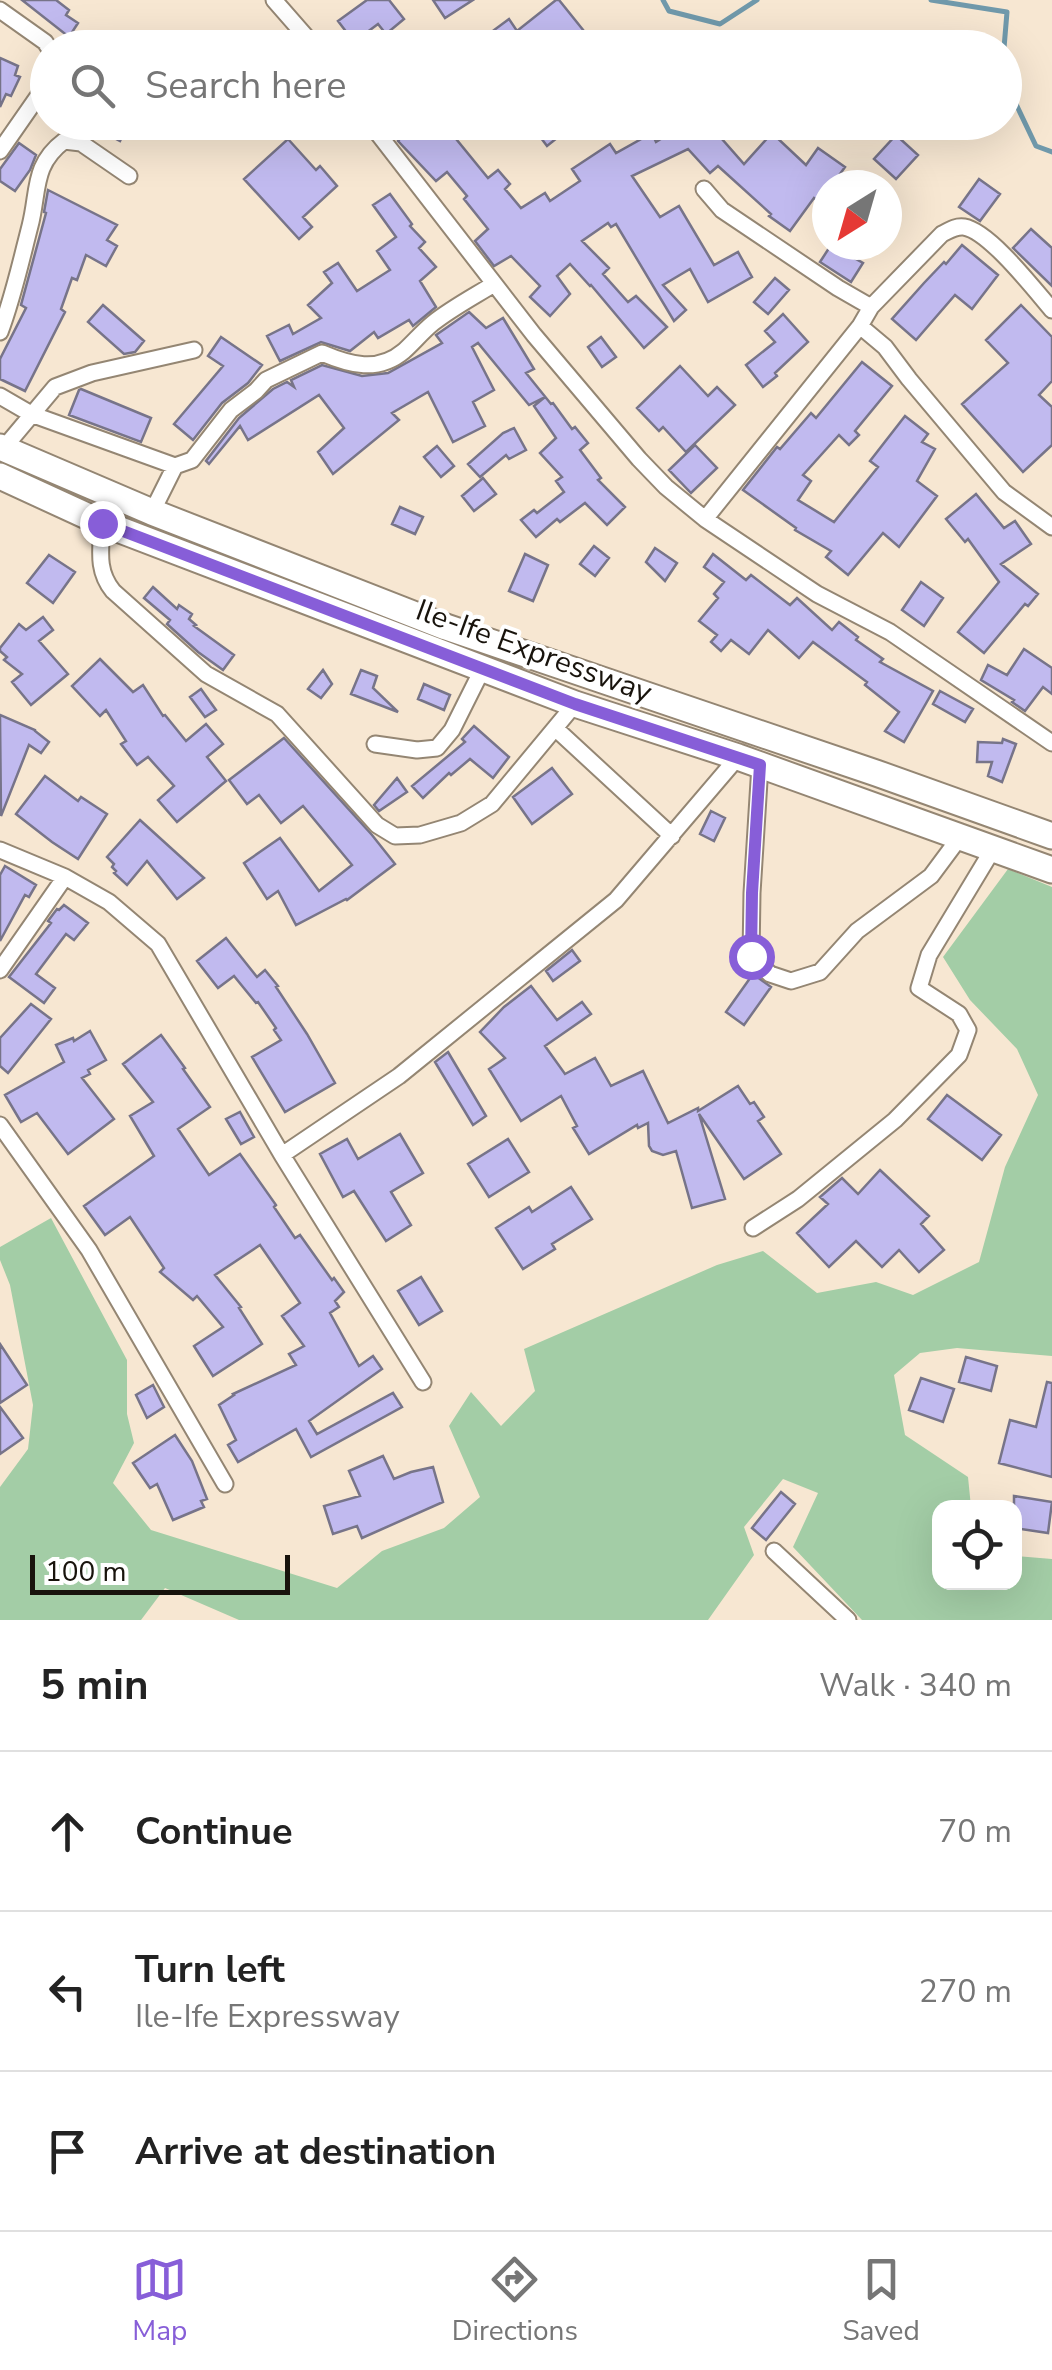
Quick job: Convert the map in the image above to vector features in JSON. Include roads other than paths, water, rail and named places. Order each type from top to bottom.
[{"type":"main road","name":"Ile-Ife Expressway","points":[[2,448],[152,512],[446,627],[1052,836]]},
{"type":"main road","name":"Ile-Ife Expressway","points":[[0,476],[102,523],[575,704],[749,761],[1052,870]]},
{"type":"main road","points":[[860,801],[876,773]]},
{"type":"street","points":[[274,0],[300,30]]},
{"type":"street","points":[[0,10],[30,31]]},
{"type":"street","points":[[0,151],[30,108]]},
{"type":"street","points":[[383,140],[494,284],[666,487],[817,594],[890,632],[1052,743]]},
{"type":"street","points":[[0,332],[32,219],[36,184],[50,152],[64,142],[81,144],[129,176]]},
{"type":"street","points":[[704,189],[722,210],[872,307]]},
{"type":"street","points":[[705,518],[872,307],[942,234],[956,227],[968,227],[986,236],[1052,310]]},
{"type":"street","points":[[0,396],[32,414],[176,466],[192,460],[232,410],[266,380],[322,353],[350,364],[376,365],[402,353],[445,314],[494,284]]},
{"type":"street","points":[[860,326],[885,347],[1004,492],[1052,527]]},
{"type":"street","points":[[2,448],[54,386],[92,373],[194,350]]},
{"type":"street","points":[[152,512],[176,466]]},
{"type":"street","points":[[102,523],[101,566],[104,580],[113,591],[206,674],[277,714],[376,825],[395,836],[420,835],[462,823],[492,804],[575,704]]},
{"type":"street","points":[[375,744],[417,750],[437,748],[452,730],[483,668]]},
{"type":"street","points":[[555,728],[672,836]]},
{"type":"street","points":[[282,1155],[400,1076],[616,900],[672,836],[749,761]]},
{"type":"street","points":[[749,761],[751,956],[770,974],[791,981],[820,972],[857,932],[931,876],[960,838]]},
{"type":"street","points":[[753,1228],[798,1199],[895,1120],[958,1055],[968,1030],[958,1014],[920,988],[929,955],[993,849]]},
{"type":"street","points":[[0,850],[65,877],[110,902],[158,944],[282,1155],[423,1382]]},
{"type":"street","points":[[0,970],[65,877]]},
{"type":"street","points":[[0,1125],[88,1250],[225,1484]]},
{"type":"street","points":[[774,1551],[848,1620]]},
{"type":"waterway","points":[[663,0],[669,11],[720,24],[757,0]]},
{"type":"waterway","points":[[931,0],[1007,12],[1006,30]]},
{"type":"waterway","points":[[1022,117],[1036,146],[1052,152]]}]
